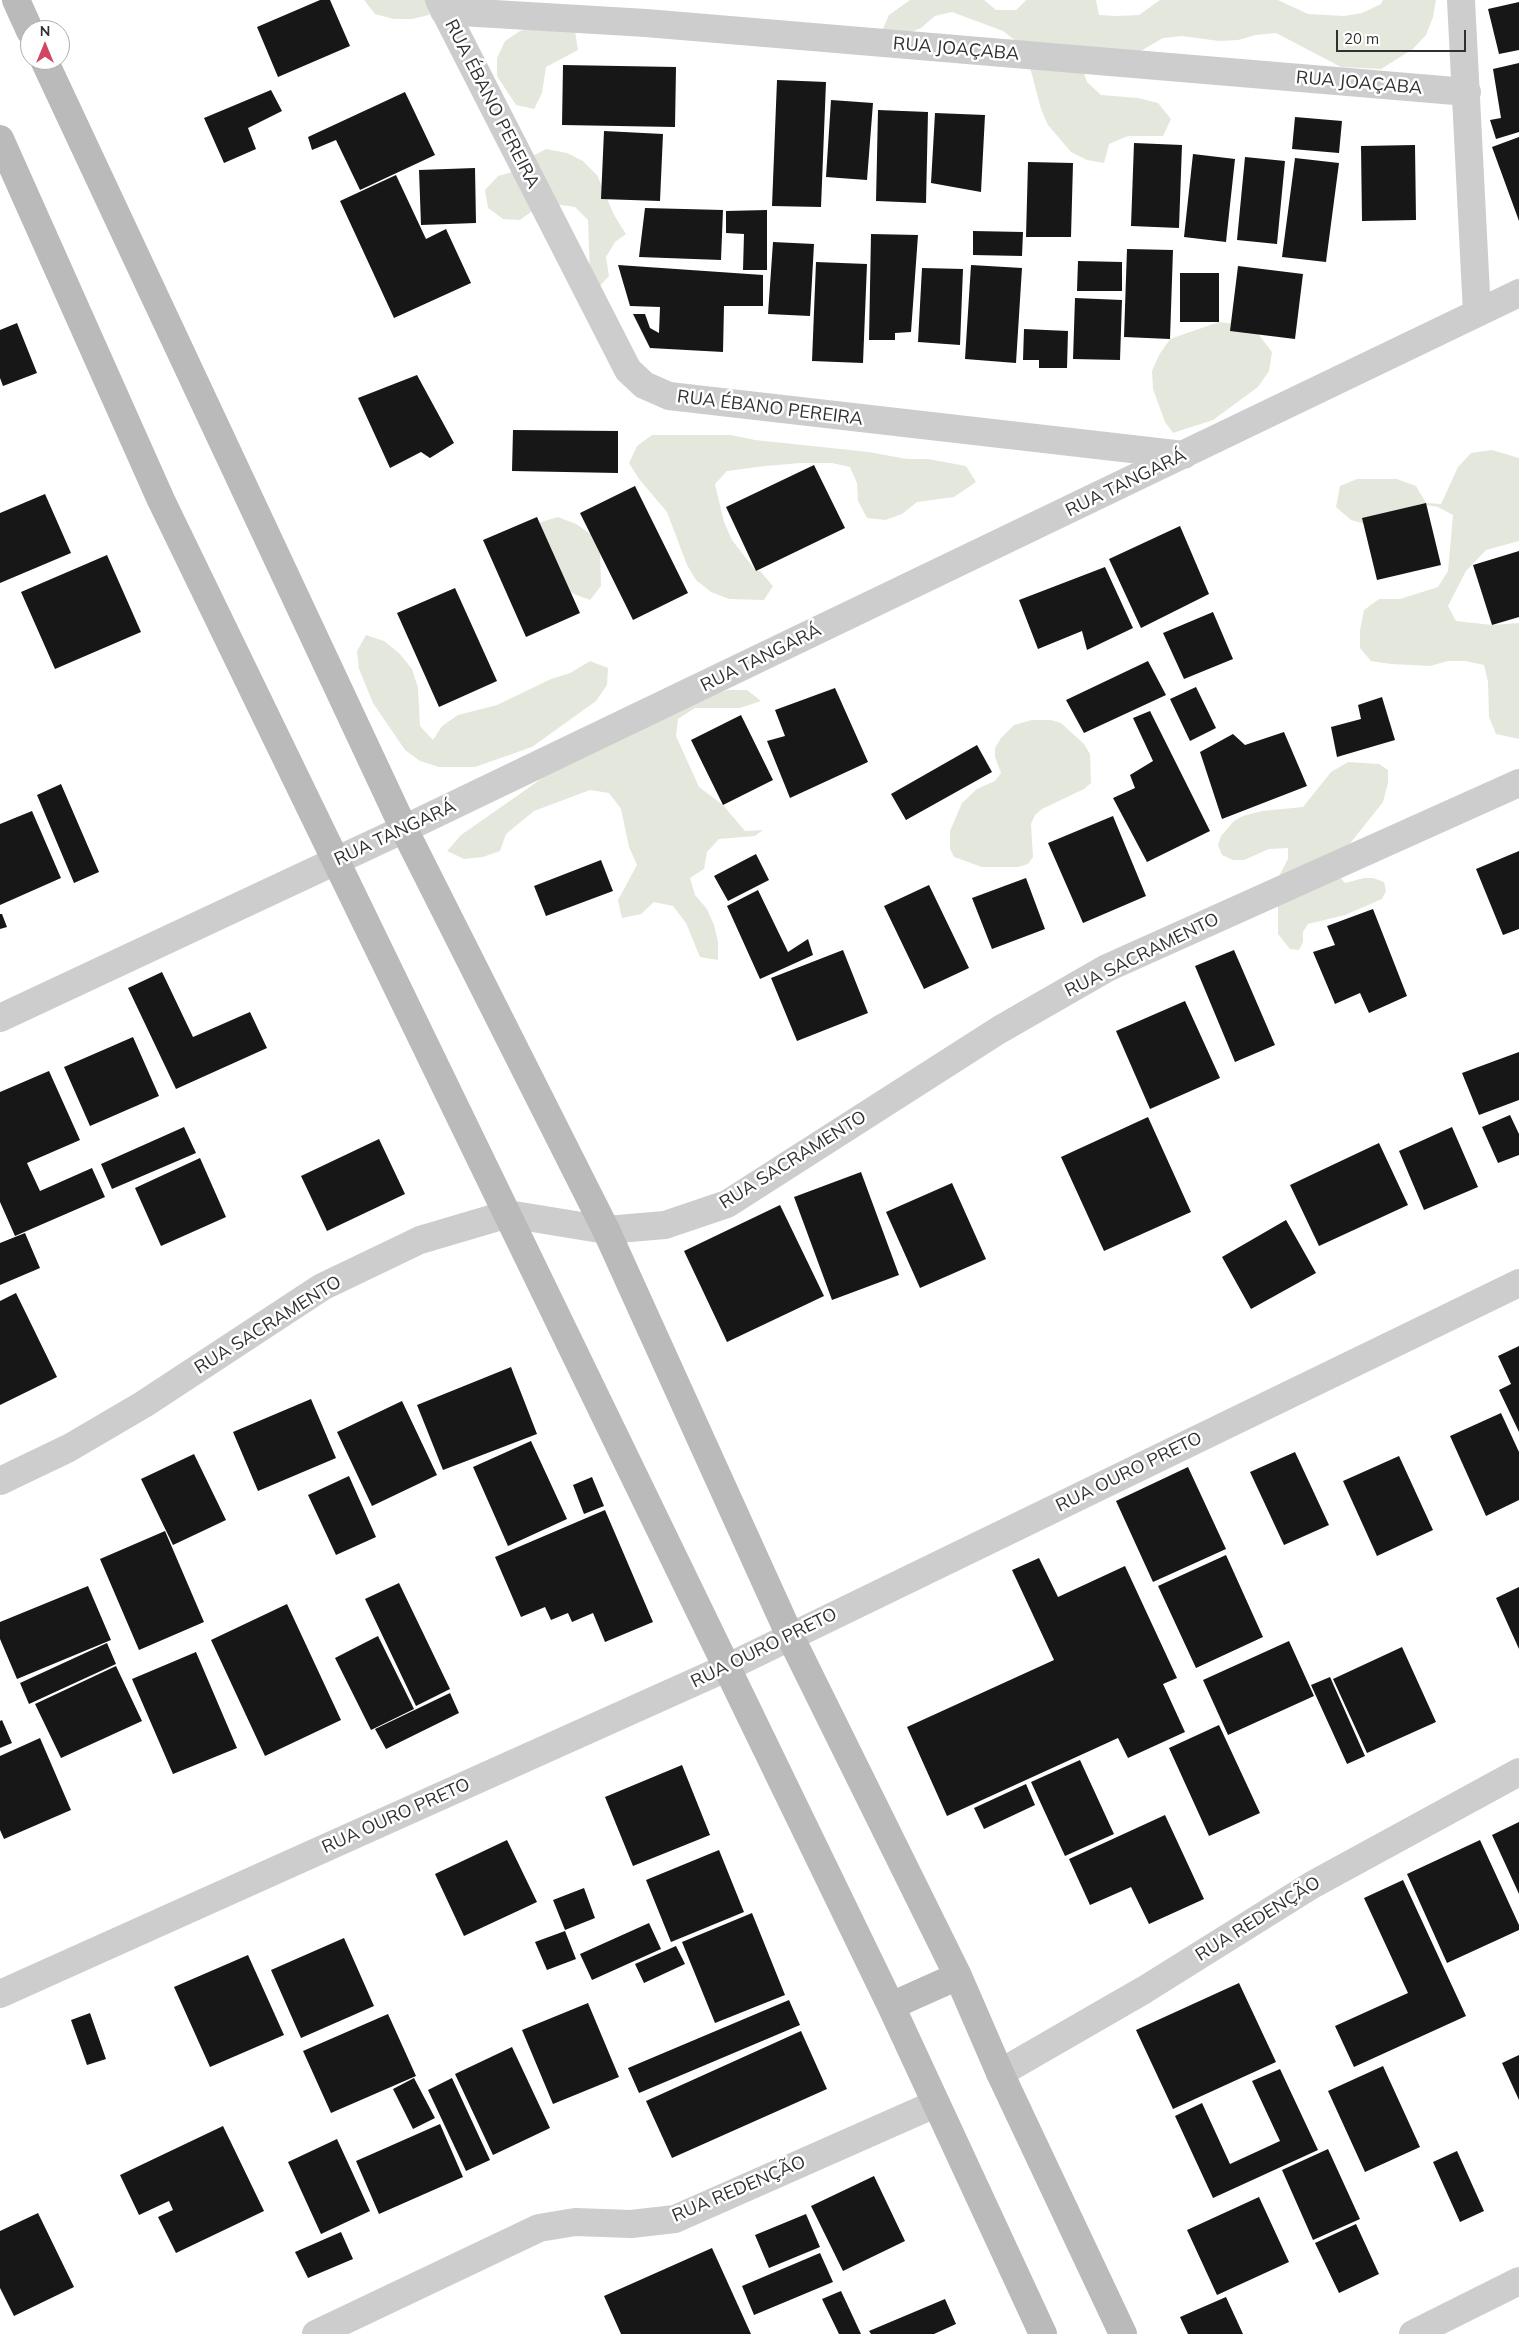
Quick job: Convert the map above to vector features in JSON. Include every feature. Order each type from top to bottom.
[{"type":"main road","points":[[16,0],[25,20]]},
{"type":"main road","points":[[49,70],[404,829],[606,1230],[790,1636],[958,1976],[1000,2073],[1123,2334]]},
{"type":"main road","points":[[0,139],[161,500],[891,2006],[935,2104],[1044,2334]]},
{"type":"main road","points":[[891,2006],[958,1976]]},
{"type":"street","points":[[1461,0],[1477,313]]},
{"type":"street","name":"RUA JOAÇABA","points":[[442,6],[1467,92]]},
{"type":"street","name":"RUA ÉBANO PEREIRA","points":[[442,6],[628,370],[644,385],[669,396],[1184,455]]},
{"type":"street","name":"RUA TANGARÁ","points":[[0,1018],[404,829],[1519,293]]},
{"type":"street","name":"RUA SACRAMENTO","points":[[0,1481],[69,1448],[144,1404],[322,1287],[420,1240],[508,1214],[606,1230],[665,1225],[727,1204],[999,1030],[1107,968],[1519,783]]},
{"type":"street","name":"RUA OURO PRETO","points":[[0,1994],[726,1668],[1519,1283]]},
{"type":"street","name":"RUA REDENÇÃO","points":[[1000,2073],[1144,1990],[1312,1885],[1519,1772]]},
{"type":"street","name":"RUA REDENÇÃO","points":[[316,2334],[539,2228],[575,2222],[631,2224],[674,2219],[935,2104]]},
{"type":"street","points":[[1413,2334],[1519,2281]]},
{"type":"shaded area","points":[[364,0],[447,0],[429,15],[412,19],[394,19],[375,14]]},
{"type":"shaded area","points":[[910,0],[984,0],[996,10],[1016,10],[1026,0],[1096,0],[1099,15],[1117,16],[1139,15],[1160,0],[1278,0],[1308,14],[1344,16],[1362,13],[1381,4],[1383,0],[1436,0],[1433,17],[1426,35],[1413,49],[1381,69],[1341,67],[1276,33],[1256,35],[1238,40],[1219,41],[1182,36],[1163,38],[1132,56],[1081,64],[1087,82],[1101,95],[1138,98],[1158,103],[1171,119],[1163,136],[1128,136],[1109,144],[1104,163],[1087,160],[1071,152],[1048,125],[1041,109],[1027,56],[1016,41],[1003,31],[952,12],[935,16],[921,28],[901,36],[882,31],[889,15]]},
{"type":"shaded area","points":[[539,25],[575,31],[578,50],[546,67],[542,93],[534,109],[516,105],[497,76],[497,58],[505,41],[520,31]]},
{"type":"shaded area","points":[[546,149],[567,153],[583,161],[597,175],[614,215],[626,234],[615,242],[606,257],[609,276],[596,290],[590,275],[588,220],[575,207],[554,204],[535,209],[520,220],[503,219],[488,208],[485,190],[498,176],[516,171],[529,158]]},
{"type":"shaded area","points":[[1219,322],[1245,325],[1259,335],[1272,352],[1269,371],[1258,387],[1213,420],[1173,433],[1165,422],[1153,389],[1152,371],[1159,355],[1170,339]]},
{"type":"shaded area","points":[[652,435],[731,435],[755,440],[869,452],[907,459],[928,459],[966,466],[976,482],[954,497],[917,502],[902,514],[885,520],[867,518],[858,501],[857,483],[850,467],[832,463],[801,463],[727,471],[715,484],[724,522],[732,540],[756,571],[760,571],[773,586],[764,600],[729,599],[711,592],[696,580],[687,565],[667,512],[639,479],[629,463],[637,446]]},
{"type":"shaded area","points":[[1492,450],[1519,458],[1519,541],[1486,550],[1466,571],[1448,606],[1456,621],[1492,625],[1519,623],[1519,739],[1496,734],[1489,717],[1488,682],[1484,665],[1465,661],[1448,661],[1430,666],[1391,664],[1371,661],[1360,648],[1360,630],[1364,610],[1379,599],[1400,599],[1438,587],[1448,571],[1453,515],[1438,507],[1420,504],[1369,525],[1351,520],[1336,507],[1340,486],[1357,479],[1397,479],[1416,486],[1426,503],[1441,504],[1458,467],[1471,453]]},
{"type":"shaded area","points":[[558,517],[576,524],[592,535],[600,551],[601,586],[590,600],[574,594],[559,584],[529,538],[541,522]]},
{"type":"shaded area","points":[[366,635],[384,641],[399,653],[412,669],[418,688],[420,726],[433,740],[442,726],[458,715],[497,705],[551,679],[570,673],[590,661],[608,668],[607,685],[596,701],[532,747],[475,767],[439,767],[420,761],[405,750],[373,703],[359,669],[357,651]]},
{"type":"shaded area","points":[[728,690],[747,690],[761,701],[740,708],[695,708],[678,719],[676,736],[699,787],[723,805],[745,831],[763,830],[778,819],[755,836],[719,839],[707,852],[704,869],[690,878],[695,895],[707,909],[714,925],[718,942],[718,960],[700,957],[686,923],[673,906],[654,902],[641,914],[622,918],[618,900],[637,865],[629,847],[621,809],[609,793],[590,790],[534,811],[506,834],[500,851],[483,857],[464,859],[447,851],[461,835],[544,777],[709,695]]},
{"type":"shaded area","points":[[1032,720],[1051,720],[1061,723],[1084,744],[1090,754],[1091,783],[1084,789],[1042,809],[1035,815],[1031,824],[1033,857],[1028,864],[1018,867],[982,867],[954,857],[950,849],[950,831],[962,803],[977,789],[995,781],[1001,773],[995,757],[995,748],[1001,738],[1014,725]]},
{"type":"shaded area","points":[[1348,762],[1379,764],[1388,770],[1388,783],[1383,802],[1344,851],[1335,871],[1345,883],[1364,878],[1373,878],[1384,882],[1386,891],[1382,899],[1345,915],[1308,924],[1303,932],[1303,942],[1299,950],[1290,949],[1278,934],[1278,878],[1288,859],[1288,848],[1269,849],[1244,860],[1233,860],[1222,855],[1218,845],[1221,836],[1234,821],[1243,816],[1262,811],[1303,807],[1331,772]]},
{"type":"building","points":[[320,0],[330,0],[350,46],[278,77],[257,27]]},
{"type":"building","points":[[1519,2],[1519,50],[1499,54],[1488,9]]},
{"type":"building","points":[[1519,63],[1519,132],[1496,139],[1490,120],[1501,118],[1493,69]]},
{"type":"building","points":[[563,65],[676,67],[675,127],[562,125]]},
{"type":"building","points":[[777,80],[826,82],[821,207],[772,206]]},
{"type":"building","points":[[271,90],[282,111],[248,128],[256,149],[224,163],[204,118]]},
{"type":"building","points":[[405,92],[435,155],[360,190],[336,140],[312,150],[308,137]]},
{"type":"building","points":[[831,100],[873,103],[867,180],[826,177]]},
{"type":"building","points":[[878,110],[928,112],[926,203],[876,201]]},
{"type":"building","points":[[935,113],[985,115],[981,192],[931,183]]},
{"type":"building","points":[[1295,117],[1342,121],[1339,153],[1292,149]]},
{"type":"building","points":[[604,131],[663,134],[660,201],[601,199]]},
{"type":"building","points":[[1519,137],[1519,221],[1492,147]]},
{"type":"building","points":[[1134,143],[1182,145],[1179,228],[1131,226]]},
{"type":"building","points":[[1415,145],[1416,220],[1362,221],[1361,146]]},
{"type":"building","points":[[1193,154],[1235,159],[1226,242],[1184,237]]},
{"type":"building","points":[[1245,157],[1285,161],[1277,244],[1237,240]]},
{"type":"building","points":[[1295,158],[1339,163],[1326,262],[1282,257]]},
{"type":"building","points":[[1028,162],[1073,163],[1071,237],[1026,237]]},
{"type":"building","points":[[475,168],[476,223],[421,225],[419,170]]},
{"type":"building","points":[[396,175],[426,239],[446,229],[471,283],[394,318],[340,201]]},
{"type":"building","points":[[645,208],[723,210],[721,260],[639,257]]},
{"type":"building","points":[[767,210],[767,270],[743,270],[744,234],[726,233],[726,211]]},
{"type":"building","points":[[973,231],[1023,232],[1022,256],[973,255]]},
{"type":"building","points":[[871,234],[918,235],[911,332],[895,333],[895,340],[869,340]]},
{"type":"building","points":[[773,242],[814,244],[810,316],[768,314]]},
{"type":"building","points":[[1127,249],[1173,250],[1170,339],[1124,337]]},
{"type":"building","points":[[1078,261],[1122,262],[1122,291],[1077,291]]},
{"type":"building","points":[[816,262],[867,264],[863,363],[812,361]]},
{"type":"building","points":[[618,265],[763,275],[763,306],[724,306],[723,352],[650,348],[633,314],[645,314],[650,328],[659,333],[660,307],[630,306]]},
{"type":"building","points":[[971,265],[1022,268],[1016,363],[965,359]]},
{"type":"building","points":[[1238,266],[1303,274],[1295,339],[1230,331]]},
{"type":"building","points":[[922,268],[963,269],[960,345],[918,342]]},
{"type":"building","points":[[1180,273],[1219,273],[1219,322],[1180,322]]},
{"type":"building","points":[[1075,298],[1122,300],[1120,360],[1073,359]]},
{"type":"building","points":[[17,323],[37,373],[3,386],[0,378],[0,330]]},
{"type":"building","points":[[1024,329],[1068,331],[1067,368],[1039,368],[1039,360],[1023,360]]},
{"type":"building","points":[[417,375],[454,443],[430,458],[421,452],[390,468],[358,398]]},
{"type":"building","points":[[513,430],[618,431],[618,473],[512,471]]},
{"type":"building","points":[[814,465],[845,528],[756,571],[726,507]]},
{"type":"building","points":[[635,486],[688,593],[633,620],[580,513]]},
{"type":"building","points":[[45,494],[71,553],[0,583],[0,513]]},
{"type":"building","points":[[1426,503],[1441,565],[1377,580],[1362,518]]},
{"type":"building","points":[[537,517],[580,613],[526,637],[483,540]]},
{"type":"building","points":[[1180,526],[1209,594],[1141,628],[1109,559]]},
{"type":"building","points":[[1519,551],[1519,617],[1492,625],[1473,565]]},
{"type":"building","points":[[107,555],[141,632],[55,669],[21,592]]},
{"type":"building","points":[[1105,567],[1133,628],[1087,650],[1082,631],[1038,649],[1019,600]]},
{"type":"building","points":[[455,588],[497,681],[439,707],[397,613]]},
{"type":"building","points":[[1213,612],[1233,659],[1184,679],[1163,633]]},
{"type":"building","points":[[1148,661],[1166,695],[1084,733],[1066,700]]},
{"type":"building","points":[[1196,687],[1216,728],[1190,741],[1170,699]]},
{"type":"building","points":[[835,688],[868,762],[790,798],[767,741],[785,736],[775,710]]},
{"type":"building","points":[[1382,697],[1395,740],[1337,757],[1331,727],[1361,719],[1358,705]]},
{"type":"building","points":[[1150,711],[1210,831],[1147,862],[1113,798],[1135,788],[1130,775],[1153,761],[1133,718]]},
{"type":"building","points":[[741,715],[773,780],[723,805],[691,740]]},
{"type":"building","points":[[1284,732],[1307,786],[1222,819],[1200,752],[1233,734],[1245,745]]},
{"type":"building","points":[[977,745],[992,772],[906,820],[891,794]]},
{"type":"building","points":[[61,784],[99,872],[74,883],[37,795]]},
{"type":"building","points":[[32,811],[61,878],[0,905],[0,824]]},
{"type":"building","points":[[1113,816],[1146,896],[1083,923],[1048,843]]},
{"type":"building","points":[[1519,851],[1519,929],[1503,935],[1476,869]]},
{"type":"building","points":[[756,854],[769,880],[728,901],[714,876]]},
{"type":"building","points":[[601,860],[613,891],[546,916],[534,886]]},
{"type":"building","points":[[1026,878],[1045,929],[992,949],[972,898]]},
{"type":"building","points":[[929,885],[969,968],[924,989],[884,906]]},
{"type":"building","points":[[758,890],[788,952],[808,939],[813,955],[760,979],[727,906]]},
{"type":"building","points":[[1373,909],[1407,996],[1369,1013],[1360,993],[1335,1004],[1313,952],[1335,945],[1327,926]]},
{"type":"building","points":[[0,914],[2,914],[7,927],[0,929]]},
{"type":"building","points":[[843,950],[868,1013],[797,1041],[771,978]]},
{"type":"building","points":[[1234,950],[1275,1045],[1235,1062],[1195,966]]},
{"type":"building","points":[[162,972],[193,1037],[250,1012],[267,1048],[176,1089],[128,988]]},
{"type":"building","points":[[1185,1001],[1220,1078],[1150,1109],[1116,1031]]},
{"type":"building","points":[[133,1037],[159,1096],[90,1126],[64,1067]]},
{"type":"building","points":[[1519,1052],[1519,1100],[1479,1115],[1462,1073]]},
{"type":"building","points":[[49,1071],[80,1140],[27,1163],[40,1191],[92,1168],[105,1197],[15,1236],[0,1202],[0,1092]]},
{"type":"building","points":[[1510,1115],[1519,1134],[1519,1155],[1498,1163],[1482,1127]]},
{"type":"building","points":[[1148,1117],[1191,1212],[1104,1251],[1061,1157]]},
{"type":"building","points":[[184,1127],[196,1153],[112,1189],[101,1164]]},
{"type":"building","points":[[1452,1127],[1478,1187],[1424,1210],[1399,1151]]},
{"type":"building","points":[[379,1139],[405,1194],[327,1231],[301,1176]]},
{"type":"building","points":[[1379,1143],[1408,1205],[1319,1246],[1290,1185]]},
{"type":"building","points":[[200,1158],[226,1217],[161,1246],[135,1188]]},
{"type":"building","points":[[861,1172],[899,1275],[832,1300],[794,1197]]},
{"type":"building","points":[[952,1183],[986,1259],[920,1288],[886,1212]]},
{"type":"building","points":[[780,1205],[824,1296],[727,1342],[684,1251]]},
{"type":"building","points":[[1286,1220],[1316,1273],[1251,1309],[1222,1257]]},
{"type":"building","points":[[25,1233],[40,1268],[0,1285],[0,1243]]},
{"type":"building","points":[[16,1293],[57,1377],[0,1405],[0,1301]]},
{"type":"building","points":[[1519,1346],[1519,1432],[1499,1390],[1511,1384],[1498,1356]]},
{"type":"building","points":[[511,1367],[537,1434],[443,1470],[417,1405]]},
{"type":"building","points":[[311,1399],[336,1458],[258,1491],[233,1432]]},
{"type":"building","points":[[402,1401],[437,1475],[372,1506],[337,1432]]},
{"type":"building","points":[[1501,1413],[1519,1452],[1519,1500],[1486,1516],[1450,1436]]},
{"type":"building","points":[[531,1441],[567,1519],[508,1546],[473,1467]]},
{"type":"building","points":[[1295,1452],[1329,1525],[1284,1545],[1250,1472]]},
{"type":"building","points":[[194,1454],[226,1520],[173,1545],[141,1479]]},
{"type":"building","points":[[1399,1456],[1433,1530],[1377,1556],[1343,1481]]},
{"type":"building","points":[[1188,1467],[1226,1549],[1153,1582],[1116,1501]]},
{"type":"building","points":[[349,1476],[376,1537],[336,1555],[308,1495]]},
{"type":"building","points":[[592,1477],[604,1506],[584,1514],[573,1485]]},
{"type":"building","points":[[605,1510],[653,1622],[605,1642],[593,1613],[572,1622],[568,1613],[551,1620],[545,1607],[521,1617],[495,1557]]},
{"type":"building","points":[[165,1531],[204,1622],[139,1650],[100,1559]]},
{"type":"building","points":[[1226,1555],[1263,1637],[1196,1668],[1158,1586]]},
{"type":"building","points":[[1039,1558],[1058,1597],[1125,1566],[1177,1678],[1163,1684],[1185,1732],[1128,1758],[1118,1738],[947,1816],[907,1727],[1054,1660],[1012,1570]]},
{"type":"building","points":[[399,1583],[450,1689],[416,1706],[365,1599]]},
{"type":"building","points":[[88,1586],[111,1640],[17,1679],[0,1639],[0,1622]]},
{"type":"building","points":[[1519,1587],[1519,1649],[1496,1598]]},
{"type":"building","points":[[287,1604],[341,1720],[265,1756],[211,1640]]},
{"type":"building","points":[[378,1636],[414,1709],[371,1730],[335,1658]]},
{"type":"building","points":[[1289,1641],[1314,1696],[1228,1735],[1203,1680]]},
{"type":"building","points":[[107,1643],[116,1664],[29,1704],[20,1683]]},
{"type":"building","points":[[1402,1647],[1436,1722],[1367,1753],[1333,1679]]},
{"type":"building","points":[[196,1652],[237,1748],[173,1774],[132,1679]]},
{"type":"building","points":[[116,1666],[142,1721],[61,1758],[35,1704]]},
{"type":"building","points":[[1330,1677],[1365,1756],[1347,1764],[1311,1685]]},
{"type":"building","points":[[450,1693],[459,1713],[386,1749],[375,1729]]},
{"type":"building","points":[[2,1720],[12,1743],[0,1748],[0,1721]]},
{"type":"building","points":[[1219,1725],[1260,1813],[1209,1836],[1169,1748]]},
{"type":"building","points":[[40,1738],[71,1810],[4,1839],[0,1830],[0,1756]]},
{"type":"building","points":[[1080,1760],[1114,1834],[1065,1856],[1031,1782]]},
{"type":"building","points":[[682,1765],[710,1835],[633,1866],[605,1797]]},
{"type":"building","points":[[1026,1784],[1035,1805],[984,1829],[974,1808]]},
{"type":"building","points":[[1165,1815],[1204,1899],[1149,1924],[1131,1887],[1090,1905],[1069,1859]]},
{"type":"building","points":[[1519,1822],[1519,1894],[1492,1835]]},
{"type":"building","points":[[507,1840],[537,1902],[464,1936],[435,1874]]},
{"type":"building","points":[[1480,1840],[1519,1925],[1519,1930],[1447,1963],[1407,1874]]},
{"type":"building","points":[[719,1850],[744,1912],[671,1942],[646,1880]]},
{"type":"building","points":[[1403,1880],[1466,2016],[1354,2067],[1335,2026],[1408,1993],[1364,1898]]},
{"type":"building","points":[[584,1888],[595,1918],[565,1930],[553,1900]]},
{"type":"building","points":[[752,1913],[785,1995],[715,2023],[682,1942]]},
{"type":"building","points":[[649,1923],[661,1949],[592,1980],[580,1954]]},
{"type":"building","points":[[565,1931],[576,1959],[547,1970],[535,1942]]},
{"type":"building","points":[[344,1938],[374,2006],[301,2038],[271,1970]]},
{"type":"building","points":[[676,1946],[685,1964],[644,1983],[635,1964]]},
{"type":"building","points":[[248,1955],[284,2035],[210,2067],[174,1987]]},
{"type":"building","points":[[1239,1983],[1276,2062],[1173,2109],[1136,2030]]},
{"type":"building","points":[[789,2000],[800,2025],[639,2093],[628,2068]]},
{"type":"building","points":[[588,2003],[619,2077],[553,2104],[522,2030]]},
{"type":"building","points":[[90,2013],[106,2059],[87,2065],[71,2020]]},
{"type":"building","points":[[388,2014],[416,2076],[331,2113],[303,2051]]},
{"type":"building","points":[[801,2031],[827,2089],[672,2158],[646,2101]]},
{"type":"building","points":[[512,2047],[550,2128],[493,2155],[455,2074]]},
{"type":"building","points":[[1519,2055],[1519,2100],[1502,2063]]},
{"type":"building","points":[[1383,2066],[1420,2147],[1365,2172],[1328,2091]]},
{"type":"building","points":[[1280,2069],[1318,2150],[1213,2198],[1175,2116],[1202,2103],[1230,2164],[1280,2141],[1252,2081]]},
{"type":"building","points":[[414,2078],[435,2118],[413,2129],[393,2089]]},
{"type":"building","points":[[452,2078],[490,2160],[466,2171],[428,2090]]},
{"type":"building","points":[[440,2124],[463,2177],[379,2214],[356,2161]]},
{"type":"building","points":[[223,2126],[264,2211],[176,2253],[158,2217],[173,2210],[169,2201],[139,2215],[120,2175]]},
{"type":"building","points":[[337,2139],[370,2211],[321,2234],[288,2162]]},
{"type":"building","points":[[1328,2149],[1360,2219],[1313,2240],[1282,2170]]},
{"type":"building","points":[[1457,2151],[1484,2211],[1460,2222],[1433,2162]]},
{"type":"building","points":[[874,2176],[905,2241],[843,2271],[811,2206]]},
{"type":"building","points":[[1259,2197],[1289,2262],[1217,2295],[1187,2230]]},
{"type":"building","points":[[38,2213],[74,2287],[14,2316],[0,2288],[0,2231]]},
{"type":"building","points":[[806,2214],[820,2247],[769,2268],[755,2235]]},
{"type":"building","points":[[1356,2224],[1379,2274],[1339,2293],[1315,2243]]},
{"type":"building","points":[[341,2232],[353,2259],[308,2278],[295,2252]]},
{"type":"building","points":[[712,2248],[751,2334],[621,2334],[604,2296]]},
{"type":"building","points":[[820,2253],[833,2282],[754,2315],[742,2286]]},
{"type":"building","points":[[841,2291],[861,2334],[839,2334],[822,2299]]},
{"type":"building","points":[[1226,2297],[1243,2334],[1188,2334],[1180,2317]]},
{"type":"building","points":[[945,2299],[956,2324],[934,2334],[871,2334],[869,2331]]}]
